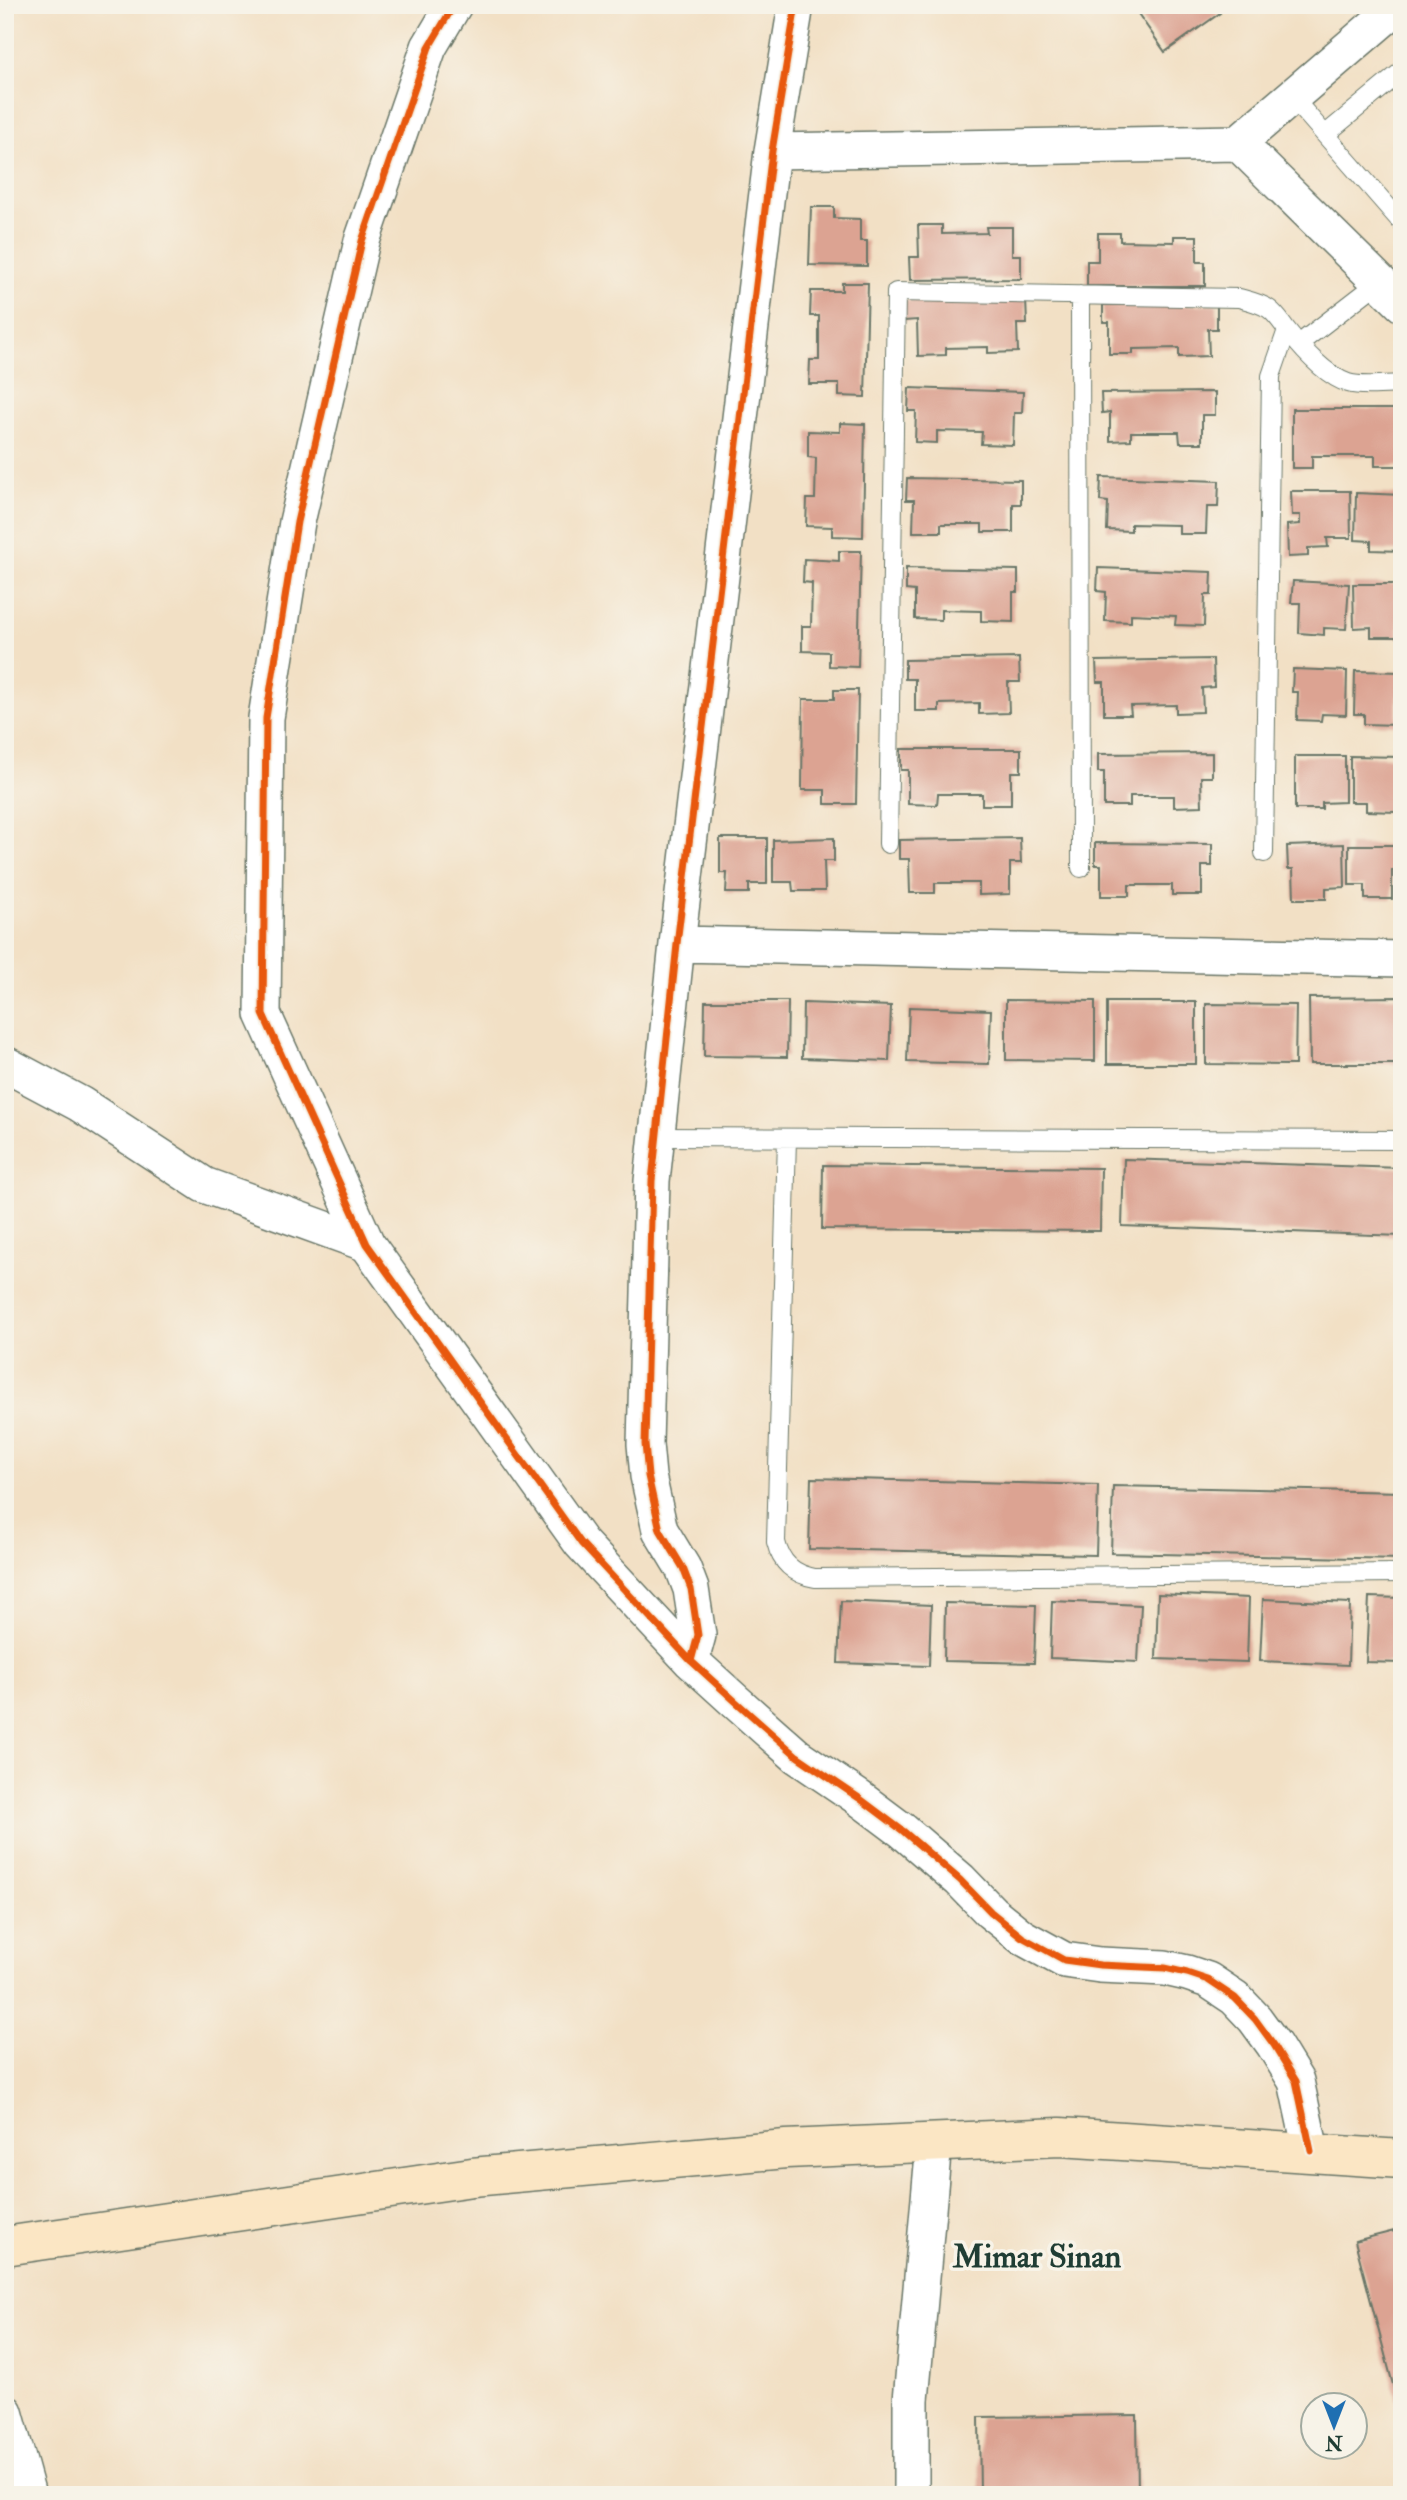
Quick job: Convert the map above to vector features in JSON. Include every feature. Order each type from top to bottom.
[{"type":"street","points":[[454,5],[429,47],[362,241],[297,522],[266,718],[263,1014],[367,1244],[581,1543],[691,1661],[797,1756],[902,1831],[1022,1937],[1064,1959],[1100,1965],[1165,1968],[1187,1973],[1208,1980],[1235,1997],[1274,2045],[1296,2081],[1311,2151]]},
{"type":"street","points":[[691,1661],[698,1635],[691,1590],[683,1568],[660,1530],[648,1476],[645,1444],[652,1181],[677,944],[772,151],[796,5]]},
{"type":"street","points":[[772,151],[1238,144],[1398,5]]},
{"type":"street","points":[[1238,144],[1391,293]]},
{"type":"street","points":[[677,944],[1402,959]]},
{"type":"street","points":[[5,1064],[80,1104],[204,1185],[367,1244]]},
{"type":"street","points":[[5,2246],[472,2177],[786,2150],[1060,2137],[1311,2151],[1402,2159]]},
{"type":"street","points":[[911,2495],[911,2400],[934,2143]]},
{"type":"street","points":[[5,2412],[28,2495]]},
{"type":"lane","points":[[1326,134],[1402,71]]},
{"type":"lane","points":[[1292,97],[1402,223]]},
{"type":"lane","points":[[888,844],[896,292],[1239,298],[1270,310],[1317,362],[1334,376],[1348,383],[1366,386],[1385,383],[1402,385]]},
{"type":"lane","points":[[1300,343],[1391,293]]},
{"type":"lane","points":[[1080,295],[1081,868]]},
{"type":"lane","points":[[1264,853],[1270,376],[1287,330]]},
{"type":"lane","points":[[657,1137],[1402,1140]]},
{"type":"lane","points":[[787,1138],[776,1542],[778,1553],[793,1570],[815,1578],[1402,1573]]},
{"type":"building","points":[[1132,5],[1214,5],[1220,13],[1165,52]]},
{"type":"building","points":[[811,207],[834,207],[834,218],[860,219],[860,241],[867,241],[867,266],[809,265]]},
{"type":"building","points":[[918,225],[942,225],[942,234],[987,233],[986,227],[1012,227],[1012,255],[1021,255],[1021,279],[910,280],[909,257],[919,257]]},
{"type":"building","points":[[1098,233],[1120,233],[1120,241],[1174,242],[1174,236],[1197,236],[1197,262],[1205,262],[1205,286],[1087,286],[1087,261],[1098,261]]},
{"type":"building","points":[[842,283],[868,283],[865,397],[839,396],[839,384],[809,384],[810,360],[819,360],[819,316],[810,316],[811,291],[842,291]]},
{"type":"building","points":[[1026,299],[1027,324],[1017,324],[1018,352],[988,353],[988,347],[946,348],[946,355],[918,356],[917,320],[904,321],[903,301]]},
{"type":"building","points":[[1103,305],[1217,305],[1217,329],[1208,329],[1209,356],[1179,357],[1179,348],[1133,349],[1133,354],[1109,354],[1109,322],[1103,322]]},
{"type":"building","points":[[909,388],[1023,392],[1022,413],[1014,413],[1013,445],[981,444],[982,432],[937,431],[937,443],[915,442],[916,411],[908,411]]},
{"type":"building","points":[[1215,392],[1215,415],[1202,415],[1202,443],[1180,443],[1179,432],[1131,432],[1131,440],[1110,441],[1110,412],[1102,413],[1101,393]]},
{"type":"building","points":[[1292,409],[1402,409],[1402,466],[1375,466],[1375,456],[1312,456],[1312,468],[1292,468]]},
{"type":"building","points":[[840,423],[865,424],[863,537],[832,536],[832,527],[806,526],[807,499],[815,499],[816,458],[808,457],[808,431],[840,432]]},
{"type":"building","points":[[1101,477],[1219,481],[1218,507],[1207,507],[1206,534],[1179,534],[1179,525],[1131,524],[1131,531],[1107,530],[1108,502],[1100,501]]},
{"type":"building","points":[[907,478],[1021,480],[1021,504],[1013,504],[1013,532],[982,532],[982,524],[941,524],[941,532],[913,532],[914,500],[906,500]]},
{"type":"building","points":[[1291,491],[1350,491],[1351,538],[1327,538],[1328,547],[1308,548],[1308,556],[1288,557],[1287,525],[1300,524],[1300,515],[1292,515]]},
{"type":"building","points":[[1356,493],[1402,495],[1401,551],[1371,550],[1371,541],[1355,540]]},
{"type":"building","points":[[839,551],[861,551],[858,667],[829,666],[829,652],[802,651],[802,626],[811,626],[812,583],[803,582],[804,559],[839,561]]},
{"type":"building","points":[[906,568],[1018,570],[1018,592],[1013,592],[1013,622],[981,621],[981,611],[941,610],[941,620],[915,619],[915,591],[906,590]]},
{"type":"building","points":[[1098,568],[1212,572],[1211,595],[1205,595],[1204,626],[1175,625],[1176,616],[1131,614],[1131,622],[1105,621],[1106,592],[1097,591]]},
{"type":"building","points":[[1293,581],[1349,584],[1346,629],[1324,628],[1324,635],[1299,633],[1300,603],[1291,603]]},
{"type":"building","points":[[1353,584],[1402,584],[1402,609],[1398,609],[1399,637],[1371,637],[1371,627],[1354,628]]},
{"type":"building","points":[[1019,658],[1020,682],[1008,682],[1009,713],[979,714],[979,703],[939,704],[939,711],[915,711],[915,679],[905,679],[905,660]]},
{"type":"building","points":[[1213,659],[1214,687],[1202,688],[1203,712],[1176,713],[1176,705],[1130,706],[1131,715],[1104,715],[1104,682],[1097,682],[1096,661]]},
{"type":"building","points":[[1293,669],[1347,671],[1346,715],[1322,714],[1321,721],[1297,720],[1298,692],[1292,692]]},
{"type":"building","points":[[1355,671],[1402,672],[1402,696],[1397,696],[1397,725],[1364,724],[1364,714],[1354,714]]},
{"type":"building","points":[[834,690],[858,690],[856,804],[825,804],[825,790],[802,790],[803,699],[834,699]]},
{"type":"building","points":[[901,749],[1021,749],[1021,772],[1011,772],[1011,805],[982,805],[982,794],[938,794],[937,805],[908,804],[908,770],[901,770]]},
{"type":"building","points":[[1212,753],[1212,777],[1201,777],[1202,806],[1174,807],[1174,796],[1130,796],[1130,806],[1104,806],[1104,772],[1098,772],[1098,754]]},
{"type":"building","points":[[1295,756],[1345,756],[1345,802],[1322,803],[1322,809],[1295,809]]},
{"type":"building","points":[[1350,756],[1402,757],[1402,781],[1396,781],[1396,812],[1366,811],[1366,802],[1350,802]]},
{"type":"building","points":[[720,838],[767,838],[767,884],[749,884],[749,893],[726,893],[727,873],[720,873]]},
{"type":"building","points":[[834,838],[834,861],[824,861],[825,891],[793,891],[792,882],[773,882],[773,840]]},
{"type":"building","points":[[1020,838],[1021,863],[1010,863],[1010,894],[979,895],[979,883],[935,883],[935,893],[910,893],[909,859],[899,859],[899,840]]},
{"type":"building","points":[[1095,843],[1212,844],[1212,866],[1202,866],[1202,895],[1172,895],[1172,885],[1129,885],[1129,896],[1101,896],[1101,865],[1095,865]]},
{"type":"building","points":[[1344,844],[1345,887],[1326,888],[1326,899],[1294,899],[1293,869],[1288,869],[1287,846]]},
{"type":"building","points":[[1349,845],[1400,845],[1401,870],[1392,870],[1392,899],[1365,899],[1365,885],[1349,885]]},
{"type":"building","points":[[1400,997],[1400,1064],[1310,1064],[1309,998]]},
{"type":"building","points":[[1006,1000],[1095,1001],[1095,1061],[1006,1060]]},
{"type":"building","points":[[705,1001],[788,1001],[787,1057],[704,1056]]},
{"type":"building","points":[[1107,1002],[1196,1002],[1196,1064],[1107,1064]]},
{"type":"building","points":[[803,1003],[891,1006],[889,1061],[802,1058]]},
{"type":"building","points":[[1206,1004],[1296,1005],[1295,1065],[1206,1064]]},
{"type":"building","points":[[909,1007],[991,1010],[989,1064],[907,1062]]},
{"type":"building","points":[[1124,1159],[1402,1168],[1402,1236],[1122,1226]]},
{"type":"building","points":[[823,1165],[1101,1168],[1100,1231],[822,1229]]},
{"type":"building","points":[[811,1478],[1098,1485],[1096,1555],[809,1549]]},
{"type":"building","points":[[1113,1486],[1402,1492],[1402,1559],[1111,1553]]},
{"type":"building","points":[[1158,1594],[1249,1598],[1247,1662],[1156,1659]]},
{"type":"building","points":[[1369,1597],[1402,1598],[1402,1663],[1366,1662]]},
{"type":"building","points":[[1263,1599],[1350,1603],[1348,1665],[1260,1661]]},
{"type":"building","points":[[841,1601],[931,1605],[929,1666],[838,1663]]},
{"type":"building","points":[[1052,1601],[1141,1605],[1138,1662],[1050,1658]]},
{"type":"building","points":[[945,1603],[1036,1605],[1034,1663],[944,1661]]},
{"type":"building","points":[[1402,2229],[1402,2415],[1401,2415],[1355,2241]]},
{"type":"building","points":[[1137,2415],[1138,2495],[980,2495],[979,2417]]},
{"type":"cycle path","points":[[454,5],[429,47],[362,241],[297,522],[266,718],[263,1014],[367,1244],[581,1543],[691,1661],[735,1701],[797,1756],[903,1831],[1022,1937],[1064,1960],[1100,1965],[1165,1968],[1187,1973],[1208,1980],[1235,1998],[1255,2019],[1296,2081],[1311,2151]]},
{"type":"cycle path","points":[[691,1661],[698,1635],[691,1589],[683,1568],[660,1530],[648,1476],[645,1444],[652,1181],[677,944],[772,151],[796,5]]},
{"type":"district","name":"Mimar Sinan","points":[[1037,2256]]}]
